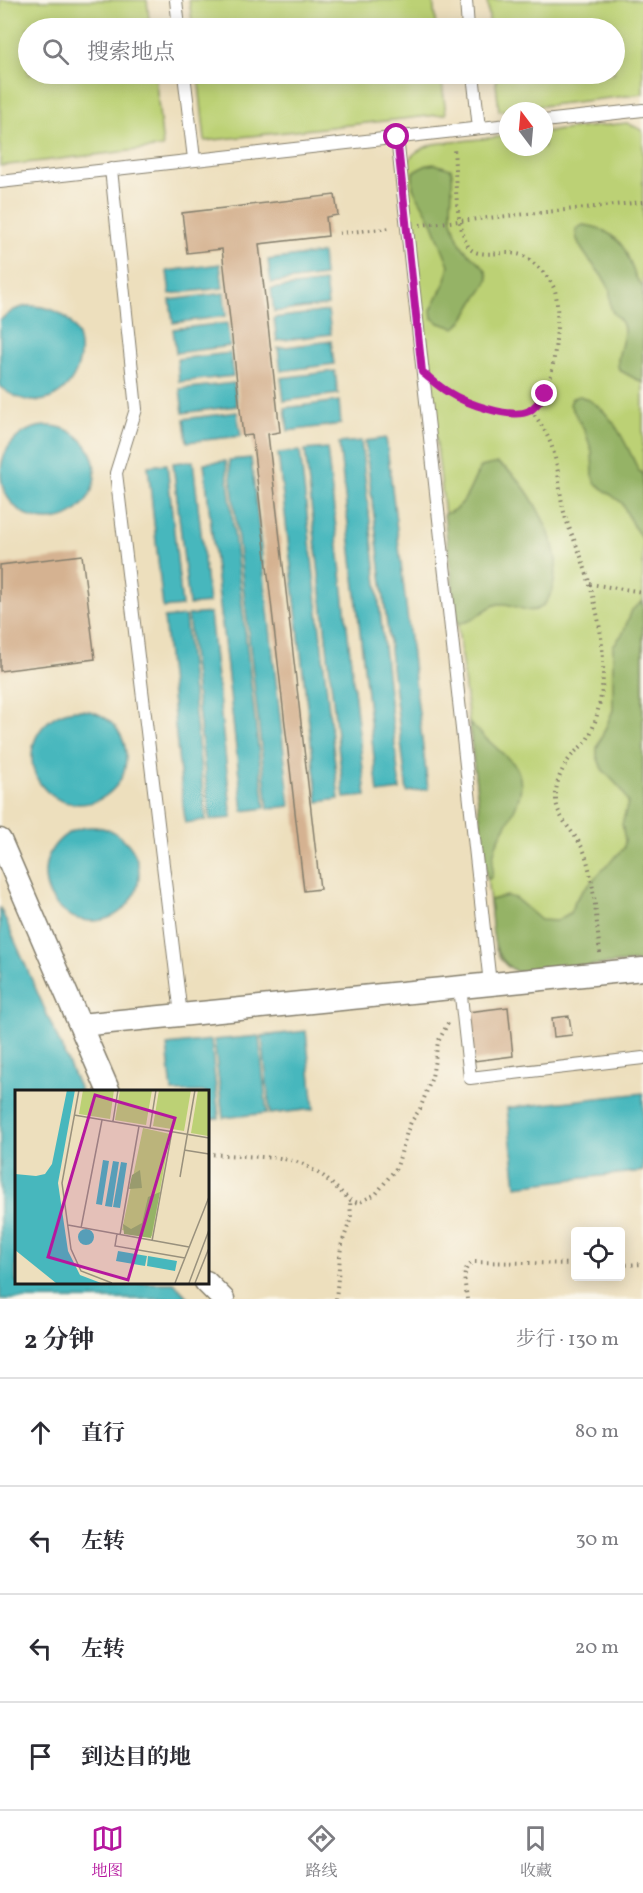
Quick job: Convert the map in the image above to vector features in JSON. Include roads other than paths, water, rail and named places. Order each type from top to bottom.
[{"type":"street","points":[[0,840],[108,1090]]},
{"type":"street","points":[[80,1025],[181,1015],[461,997],[490,984],[643,969]]},
{"type":"street","points":[[208,1284],[223,1299]]},
{"type":"lane","points":[[176,0],[178,18]]},
{"type":"lane","points":[[466,0],[467,18]]},
{"type":"lane","points":[[185,84],[194,159]]},
{"type":"lane","points":[[474,84],[479,128]]},
{"type":"lane","points":[[553,120],[643,110]]},
{"type":"lane","points":[[0,182],[499,126]]},
{"type":"lane","points":[[397,137],[490,984]]},
{"type":"lane","points":[[111,169],[136,409],[116,473],[181,1015]]},
{"type":"lane","points":[[461,997],[470,1078],[643,1058]]},
{"type":"water","points":[[322,253],[324,276],[271,283],[268,260]]},
{"type":"water","points":[[220,264],[223,288],[170,294],[167,271]]},
{"type":"water","points":[[325,282],[328,305],[274,312],[271,289]]},
{"type":"water","points":[[224,293],[226,316],[173,323],[170,300]]},
{"type":"water","points":[[26,306],[56,311],[73,326],[80,346],[78,368],[67,386],[50,399],[27,400],[0,387],[0,320],[14,310]]},
{"type":"water","points":[[328,311],[331,334],[277,341],[274,318]]},
{"type":"water","points":[[227,323],[230,346],[176,353],[173,329]]},
{"type":"water","points":[[331,341],[334,364],[281,371],[278,348]]},
{"type":"water","points":[[230,353],[233,376],[179,382],[177,359]]},
{"type":"water","points":[[335,371],[338,394],[284,401],[281,378]]},
{"type":"water","points":[[234,383],[237,406],[183,413],[180,389]]},
{"type":"water","points":[[339,401],[341,424],[288,431],[285,408]]},
{"type":"water","points":[[237,412],[241,436],[187,442],[184,419]]},
{"type":"water","points":[[39,426],[57,426],[82,439],[92,455],[95,473],[92,491],[82,507],[57,520],[39,520],[14,507],[1,482],[1,464],[14,439]]},
{"type":"water","points":[[386,438],[428,789],[407,792],[365,441]]},
{"type":"water","points":[[361,441],[400,790],[378,793],[339,443]]},
{"type":"water","points":[[327,448],[366,796],[344,798],[305,450]]},
{"type":"water","points":[[300,451],[339,799],[318,802],[278,453]]},
{"type":"water","points":[[251,458],[290,806],[268,809],[229,460]]},
{"type":"water","points":[[193,461],[209,603],[189,605],[173,463]]},
{"type":"water","points":[[226,461],[265,808],[243,811],[204,463]]},
{"type":"water","points":[[167,464],[182,606],[163,608],[148,466]]},
{"type":"water","points":[[210,613],[232,818],[210,820],[188,615]]},
{"type":"water","points":[[185,616],[206,820],[185,823],[164,618]]},
{"type":"water","points":[[70,710],[88,710],[113,723],[123,739],[126,757],[123,775],[113,791],[88,804],[70,804],[45,791],[32,766],[32,748],[45,723]]},
{"type":"water","points":[[83,827],[101,827],[126,840],[136,856],[139,874],[136,892],[126,908],[101,921],[83,921],[58,908],[45,883],[45,865],[58,840]]},
{"type":"water","points":[[0,907],[80,1090],[15,1090],[15,1284],[175,1284],[189,1299],[0,1299]]},
{"type":"water","points":[[306,1031],[314,1109],[270,1114],[262,1036]]},
{"type":"water","points":[[259,1036],[267,1113],[223,1118],[214,1040]]},
{"type":"water","points":[[211,1040],[219,1118],[208,1119],[208,1090],[172,1090],[167,1045]]},
{"type":"water","points":[[643,1093],[643,1171],[516,1186],[507,1108]]}]
